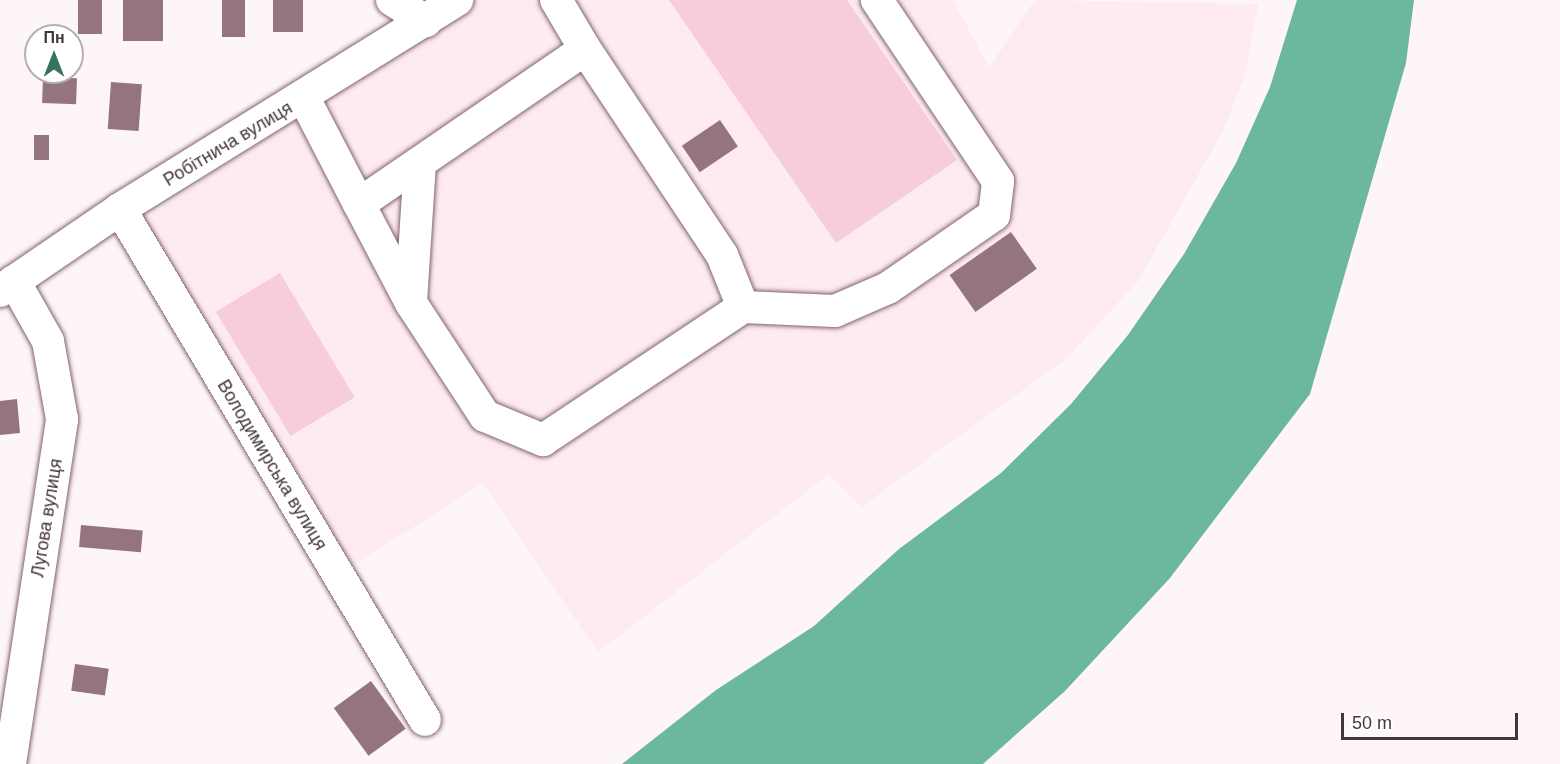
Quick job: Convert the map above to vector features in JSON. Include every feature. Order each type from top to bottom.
[{"type":"street","points":[[392,0],[426,21]]},
{"type":"street","name":"Робітнича вулиця","points":[[7,286],[120,209],[303,98],[457,0]]},
{"type":"street","points":[[556,0],[585,49],[722,255],[743,307]]},
{"type":"street","points":[[303,98],[411,303],[486,416],[543,440],[743,307],[835,311],[888,288],[994,215],[998,181],[877,0]]},
{"type":"street","points":[[359,204],[585,49]]},
{"type":"street","points":[[411,303],[420,163]]},
{"type":"street","name":"Володимирська вулиця","points":[[120,209],[425,720]]},
{"type":"street","name":"Лугова вулиця","points":[[7,286],[48,341],[62,419],[10,764]]},
{"type":"shaded area","points":[[473,0],[953,0],[989,68],[1035,0],[1258,4],[1245,75],[1223,131],[1138,281],[1067,358],[861,507],[829,474],[598,652],[483,483],[349,568],[140,222]]},
{"type":"shaded area","points":[[669,0],[847,0],[957,160],[836,243]]},
{"type":"shaded area","points":[[1297,0],[1414,0],[1406,63],[1310,394],[1170,578],[1065,691],[983,764],[622,764],[716,690],[814,626],[899,549],[1001,473],[1071,404],[1128,335],[1184,254],[1236,163],[1270,87]]},
{"type":"shaded area","points":[[280,273],[355,397],[290,436],[216,312]]},
{"type":"building","points":[[78,0],[102,0],[102,34],[84,34],[84,24],[78,24]]},
{"type":"building","points":[[123,0],[163,0],[163,41],[123,41]]},
{"type":"building","points":[[222,0],[245,0],[245,37],[222,37]]},
{"type":"building","points":[[273,0],[303,0],[303,32],[273,32]]},
{"type":"building","points":[[111,82],[142,84],[139,131],[108,129]]},
{"type":"building","points":[[43,84],[77,84],[76,104],[42,103]]},
{"type":"building","points":[[720,120],[738,147],[700,172],[682,146]]},
{"type":"building","points":[[34,135],[49,135],[49,160],[34,160]]},
{"type":"building","points":[[1011,232],[1037,269],[975,312],[950,275]]},
{"type":"building","points":[[17,399],[20,433],[0,435],[0,401]]},
{"type":"building","points":[[81,525],[143,530],[141,552],[79,547]]},
{"type":"building","points":[[75,664],[109,669],[105,695],[71,691]]},
{"type":"building","points":[[371,681],[406,729],[368,756],[334,708]]}]
